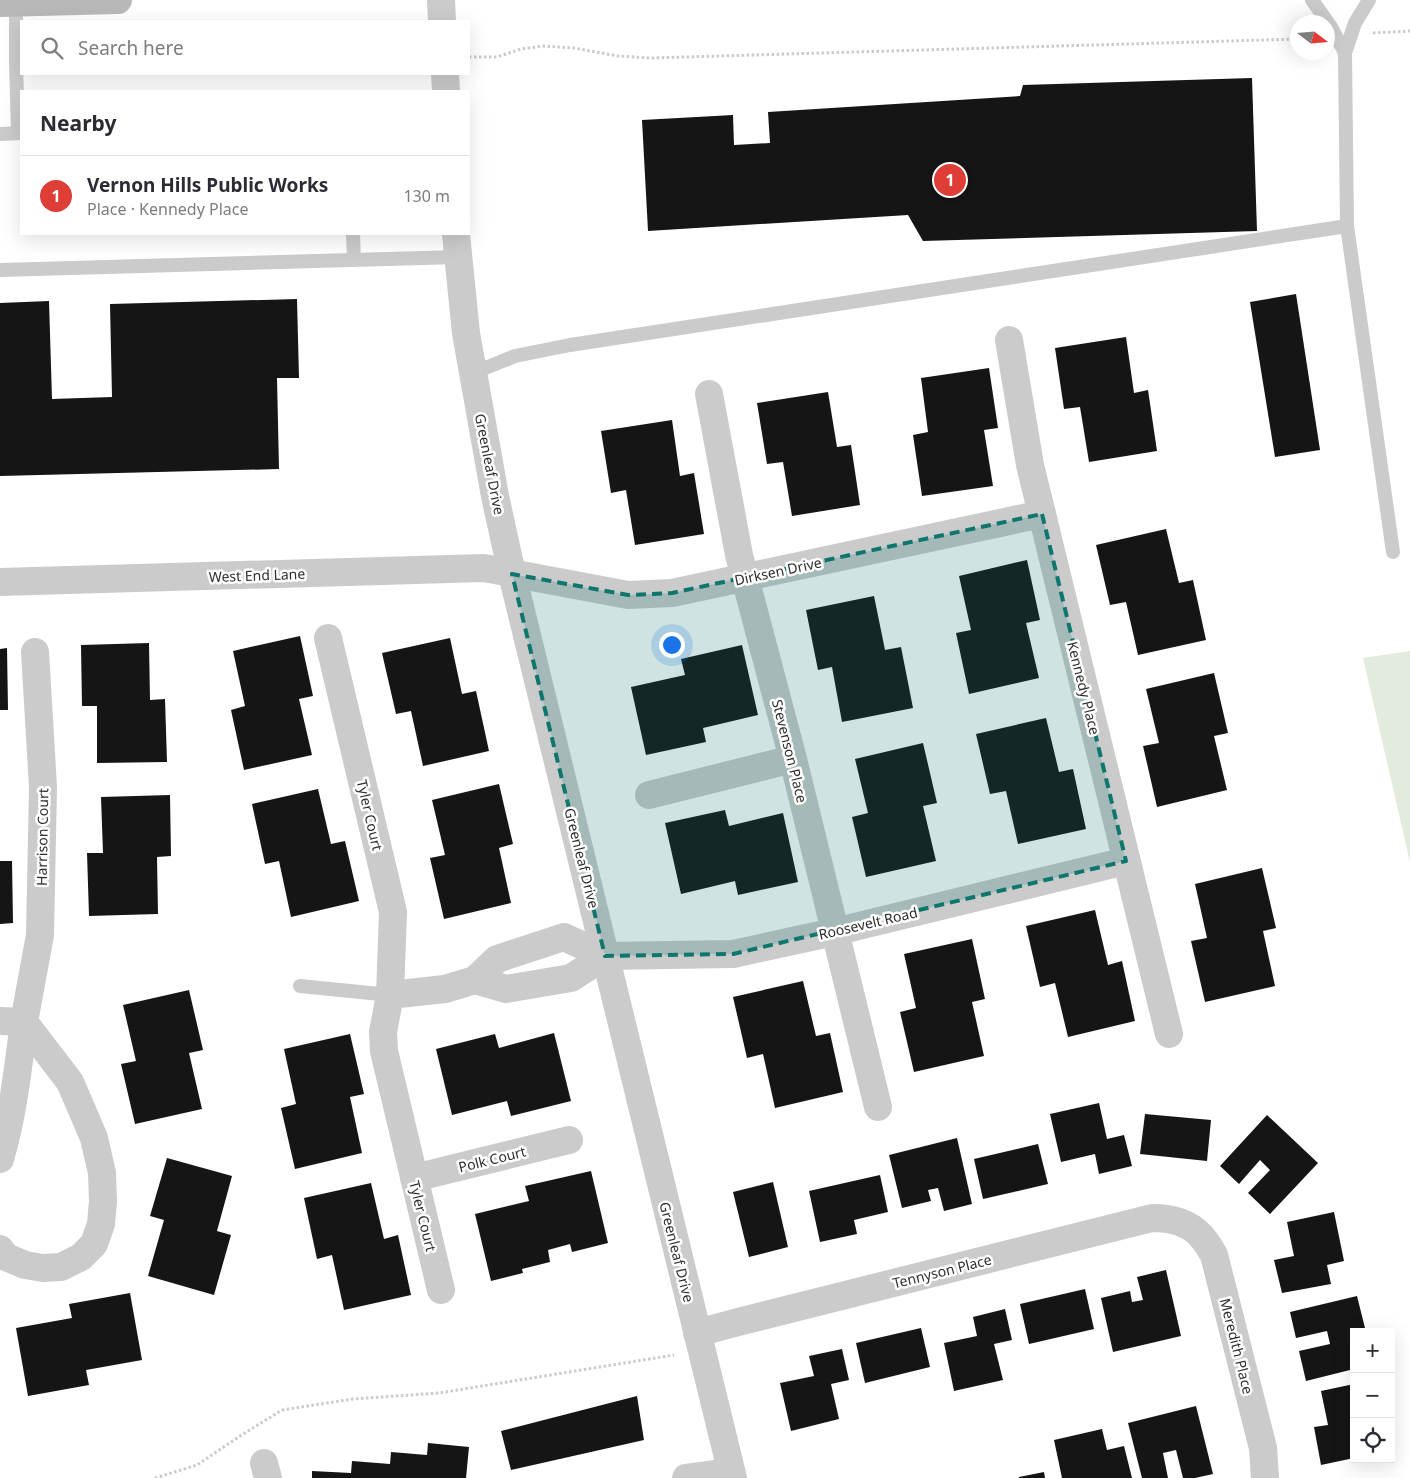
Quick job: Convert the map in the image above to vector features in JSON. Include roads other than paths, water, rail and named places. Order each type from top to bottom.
[{"type":"main road","points":[[8,3],[118,0]]},
{"type":"street","points":[[441,0],[442,20]]},
{"type":"street","points":[[445,75],[446,90]]},
{"type":"street","name":"Greenleaf Drive","points":[[457,245],[466,333],[495,496],[512,574],[732,1475]]},
{"type":"street","name":"Kennedy Place","points":[[1009,340],[1030,465],[1169,1034]]},
{"type":"street","name":"Stevenson Place","points":[[709,394],[738,549],[793,760],[878,1107]]},
{"type":"street","name":"Dirksen Drive","points":[[512,574],[628,596],[672,593],[1042,514]]},
{"type":"street","name":"West End Lane","points":[[0,582],[484,568],[512,574]]},
{"type":"street","name":"Tyler Court","points":[[328,638],[393,912],[390,995],[383,1032],[384,1051],[441,1290]]},
{"type":"street","name":"Harrison Court","points":[[0,1159],[6,1141],[14,1094],[12,1021],[40,935],[44,787],[36,652]]},
{"type":"street","points":[[650,795],[793,760]]},
{"type":"street","name":"Roosevelt Road","points":[[605,956],[733,954],[834,932],[1126,861]]},
{"type":"street","points":[[390,995],[445,989],[476,980],[496,959],[564,937],[605,956]]},
{"type":"street","points":[[476,980],[506,989],[571,978],[605,956]]},
{"type":"street","points":[[0,1249],[6,1257],[25,1266],[61,1267],[81,1258],[94,1244],[101,1224],[103,1201],[102,1173],[94,1138],[70,1082],[12,1021]]},
{"type":"street","name":"Polk Court","points":[[414,1178],[569,1140]]},
{"type":"street","name":"Tennyson Place","points":[[699,1342],[742,1321],[1152,1218],[1168,1218],[1186,1225]]},
{"type":"street","name":"Meredith Place","points":[[1186,1225],[1200,1234],[1214,1255],[1263,1448],[1264,1478]]},
{"type":"street","points":[[686,1478],[732,1475]]},
{"type":"lane","points":[[1312,0],[1331,26],[1344,53]]},
{"type":"lane","points":[[1369,0],[1355,23],[1344,53],[1348,226],[1393,552]]},
{"type":"lane","points":[[0,134],[20,133],[16,62],[8,3]]},
{"type":"lane","points":[[473,373],[515,356],[570,345],[1348,226]]},
{"type":"lane","points":[[353,235],[354,260]]},
{"type":"lane","points":[[0,270],[354,260],[457,245]]},
{"type":"lane","points":[[300,986],[390,995]]},
{"type":"place","name":"Vernon Hills Public Works","points":[[950,180]]}]
